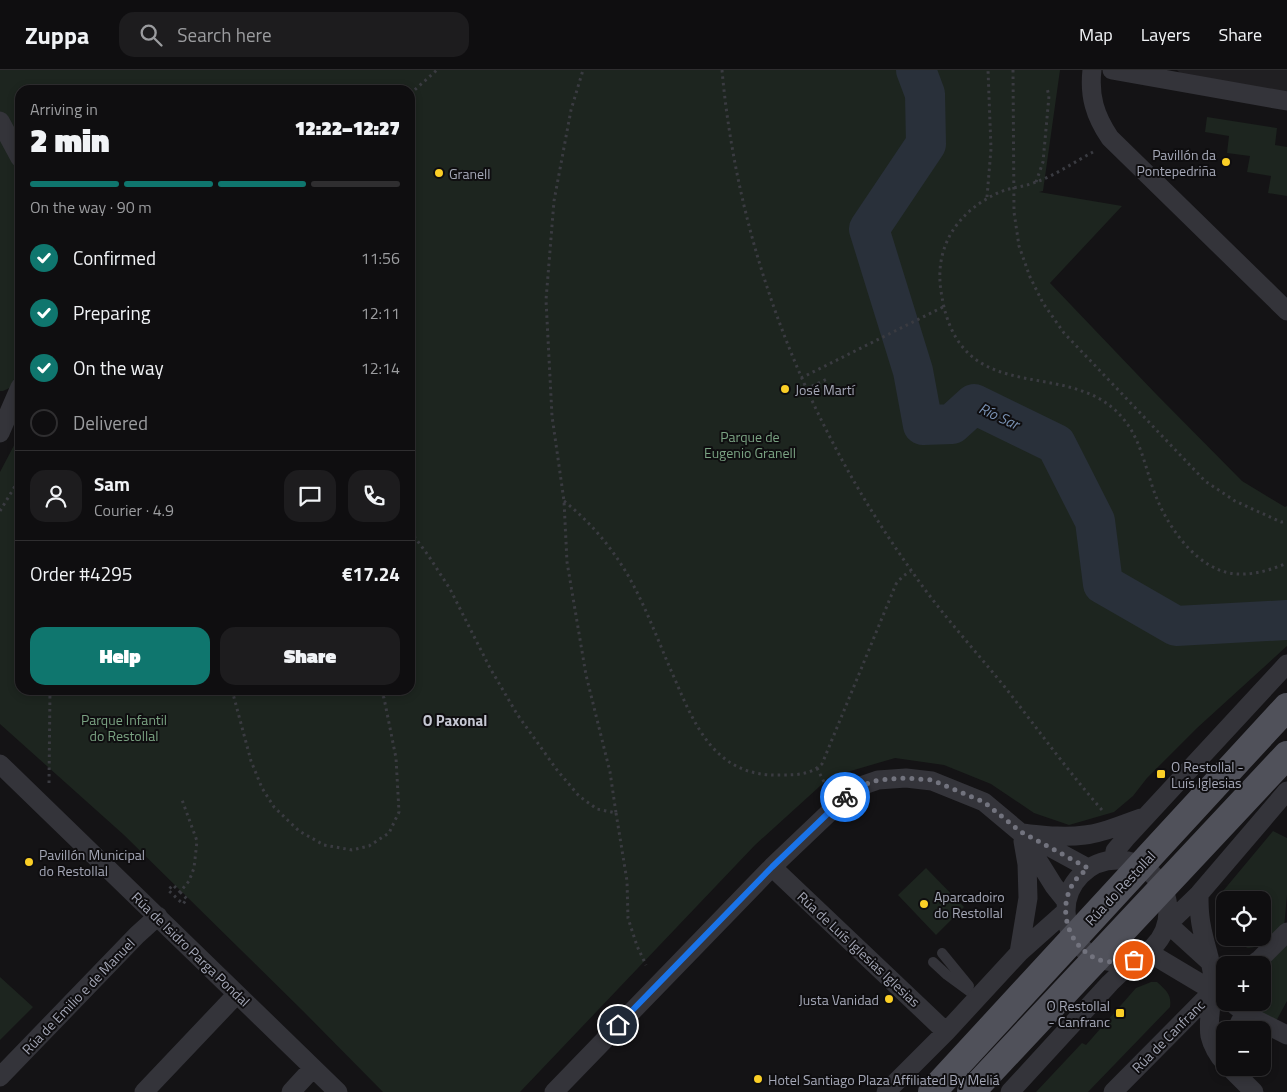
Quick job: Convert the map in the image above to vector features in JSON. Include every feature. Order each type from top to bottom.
[{"type":"main road","name":"Rúa do Restollal","points":[[932,1092],[1287,707]]},
{"type":"main road","points":[[971,1092],[1287,755]]},
{"type":"street","points":[[1092,70],[1091,94],[1093,105],[1102,127],[1110,138],[1287,311]]},
{"type":"street","points":[[1112,70],[1287,101]]},
{"type":"street","points":[[0,120],[15,148]]},
{"type":"street","points":[[0,433],[15,398]]},
{"type":"street","name":"Rúa do Restollal","points":[[1114,860],[1115,851],[1145,816],[1287,664]]},
{"type":"street","name":"Rúa de Isidro Parga Pondal","points":[[0,764],[338,1092]]},
{"type":"street","points":[[554,1092],[772,867],[854,788],[878,780],[906,778],[932,780],[984,802],[1021,832],[1088,868]]},
{"type":"street","points":[[1010,1092],[1110,983],[1159,941],[1168,924],[1199,894],[1287,790]]},
{"type":"street","name":"Rúa do Restollal","points":[[1021,832],[1056,836],[1086,835],[1113,828],[1145,816]]},
{"type":"street","points":[[1021,832],[1066,906]]},
{"type":"street","points":[[1019,953],[1028,898],[1026,864],[1021,832]]},
{"type":"street","points":[[1212,964],[1168,924],[1165,894],[1157,880],[1145,868],[1130,861],[1114,860],[1088,868],[1074,882],[1066,906],[1068,928],[1075,942],[1087,954],[1102,960],[1118,963],[1141,956],[1216,988]]},
{"type":"street","name":"Rúa de Luís Iglesias Iglesias","points":[[772,867],[946,1032]]},
{"type":"street","points":[[1199,894],[1200,918],[1216,976]]},
{"type":"street","name":"Rúa do Restollal","points":[[886,1092],[1066,906]]},
{"type":"street","name":"Rúa de Emilio e de Manuel","points":[[0,1077],[130,942],[158,916]]},
{"type":"street","points":[[1263,956],[1287,932]]},
{"type":"street","points":[[144,1092],[238,994]]},
{"type":"street","name":"Rúa de Canfranc","points":[[1112,1092],[1216,995]]},
{"type":"street","points":[[1216,1004],[1209,1024],[1210,1038],[1216,1046]]},
{"type":"street","points":[[1243,1011],[1287,1035]]},
{"type":"street","points":[[1242,1021],[1249,1016]]},
{"type":"street","points":[[291,1092],[313,1068]]},
{"type":"street","points":[[1240,1076],[1254,1092]]},
{"type":"lane","points":[[942,953],[978,997]]},
{"type":"lane","points":[[933,962],[947,975],[978,997]]},
{"type":"lane","points":[[896,1092],[946,1032]]},
{"type":"path","points":[[415,90],[437,70]]},
{"type":"path","points":[[583,70],[571,110],[554,201],[546,300],[552,416],[564,501],[567,562],[575,617],[586,675],[610,772],[627,881],[628,918],[636,946],[646,965]]},
{"type":"path","points":[[722,70],[743,202],[774,308],[801,378],[844,467],[911,571],[1103,811]]},
{"type":"path","points":[[987,198],[991,149],[988,70]]},
{"type":"path","points":[[1013,70],[1014,212],[1019,246],[1030,277],[1043,303],[1064,333],[1205,481],[1235,501],[1281,522],[1287,521]]},
{"type":"path","points":[[1036,182],[1043,162],[1049,96],[1047,88]]},
{"type":"path","points":[[1093,152],[1036,182],[1014,187],[987,198],[961,217],[950,235],[941,261],[940,284],[943,307],[951,327],[960,342],[984,366],[998,372],[1076,390],[1108,403],[1119,413],[1130,427],[1137,442],[1157,500],[1182,542],[1196,556],[1216,569],[1235,574],[1253,574],[1272,570],[1287,563]]},
{"type":"path","points":[[801,378],[943,307]]},
{"type":"path","points":[[806,389],[827,379]]},
{"type":"path","points":[[0,511],[15,486]]},
{"type":"path","points":[[564,501],[592,526],[605,541],[626,572],[644,608],[686,706],[700,732],[724,758],[741,769],[759,775],[798,774],[809,772],[822,764],[896,584],[902,576],[911,571]]},
{"type":"path","points":[[415,538],[450,589],[490,668],[517,714],[579,796],[597,809],[616,813]]},
{"type":"path","points":[[49,783],[50,695]]},
{"type":"path","points":[[233,695],[251,761],[262,788],[274,807],[299,831],[324,846],[352,850],[369,846],[389,833],[399,812],[396,758],[382,695]]},
{"type":"path","points":[[817,768],[827,788]]},
{"type":"path","points":[[180,892],[189,881],[194,868],[197,841],[181,797]]},
{"type":"path","points":[[173,885],[180,892],[187,900],[183,904],[168,890],[173,885]]},
{"type":"shaded area","points":[[1177,70],[1287,70],[1287,93],[1185,78]]},
{"type":"green space","name":"Parque de Eugenio Granell","points":[[0,70],[1060,70],[1043,191],[1039,192],[1122,206],[1050,283],[1242,481],[1285,507],[1287,506],[1287,646],[1197,728],[1147,778],[1133,796],[1114,812],[1069,825],[1034,813],[991,784],[944,765],[895,758],[830,777],[755,845],[520,1092],[383,1092],[124,835],[0,724],[0,472],[15,444],[15,695],[415,695],[415,85],[15,85],[15,385],[0,391]]},
{"type":"green space","points":[[1207,117],[1277,128],[1275,145],[1287,147],[1287,196],[1268,193],[1271,176],[1247,172],[1250,156],[1227,153],[1229,136],[1205,132]]},
{"type":"green space","points":[[1273,831],[1287,838],[1287,895],[1284,928],[1272,941],[1271,891],[1223,891]]},
{"type":"green space","points":[[926,868],[964,907],[936,935],[898,895]]},
{"type":"green space","points":[[1287,945],[1287,1001],[1274,1025],[1271,1021],[1268,1021],[1252,1011],[1271,1011],[1271,958]]},
{"type":"green space","points":[[1243,946],[1258,946],[1255,947],[1248,948]]},
{"type":"green space","points":[[0,977],[33,1007],[0,1040]]},
{"type":"green space","points":[[1151,982],[1157,982],[1166,990],[1170,999],[1170,1007],[1088,1092],[1036,1092],[1082,1043],[1086,1045],[1136,988]]},
{"type":"waterway","name":"Río Sar","points":[[916,70],[925,94],[926,144],[869,229],[913,371],[923,425],[952,424],[974,404],[1056,444],[1095,521],[1103,584],[1176,626],[1287,620]]},
{"type":"way so far","points":[[845,797],[854,788],[878,780],[906,778],[932,780],[984,802],[1021,832],[1088,868],[1074,882],[1066,901],[1065,912],[1068,928],[1075,942],[1087,954],[1102,960],[1118,963],[1134,960]]},
{"type":"place","name":"Pavillón da Pontepedriña","points":[[1226,162]]},
{"type":"place","name":"Granell","points":[[439,173]]},
{"type":"place","name":"José Martí","points":[[785,389]]},
{"type":"place","name":"O Restollal - Luís Iglesias","points":[[1161,774]]},
{"type":"place","name":"Pavillón Municipal do Restollal","points":[[29,862]]},
{"type":"place","name":"Aparcadoiro do Restollal","points":[[924,904]]},
{"type":"place","name":"Justa Vanidad","points":[[889,999]]},
{"type":"place","name":"O Restollal - Canfranc","points":[[1120,1013]]},
{"type":"place","name":"Hotel Santiago Plaza Affiliated By Meliá","points":[[758,1079]]},
{"type":"district","name":"O Paxonal","points":[[455,720]]},
{"type":"route","points":[[618,1025],[772,867],[845,797]]},
{"type":"park label","name":"Parque Infantil do Restollal","points":[[124,728]]}]
